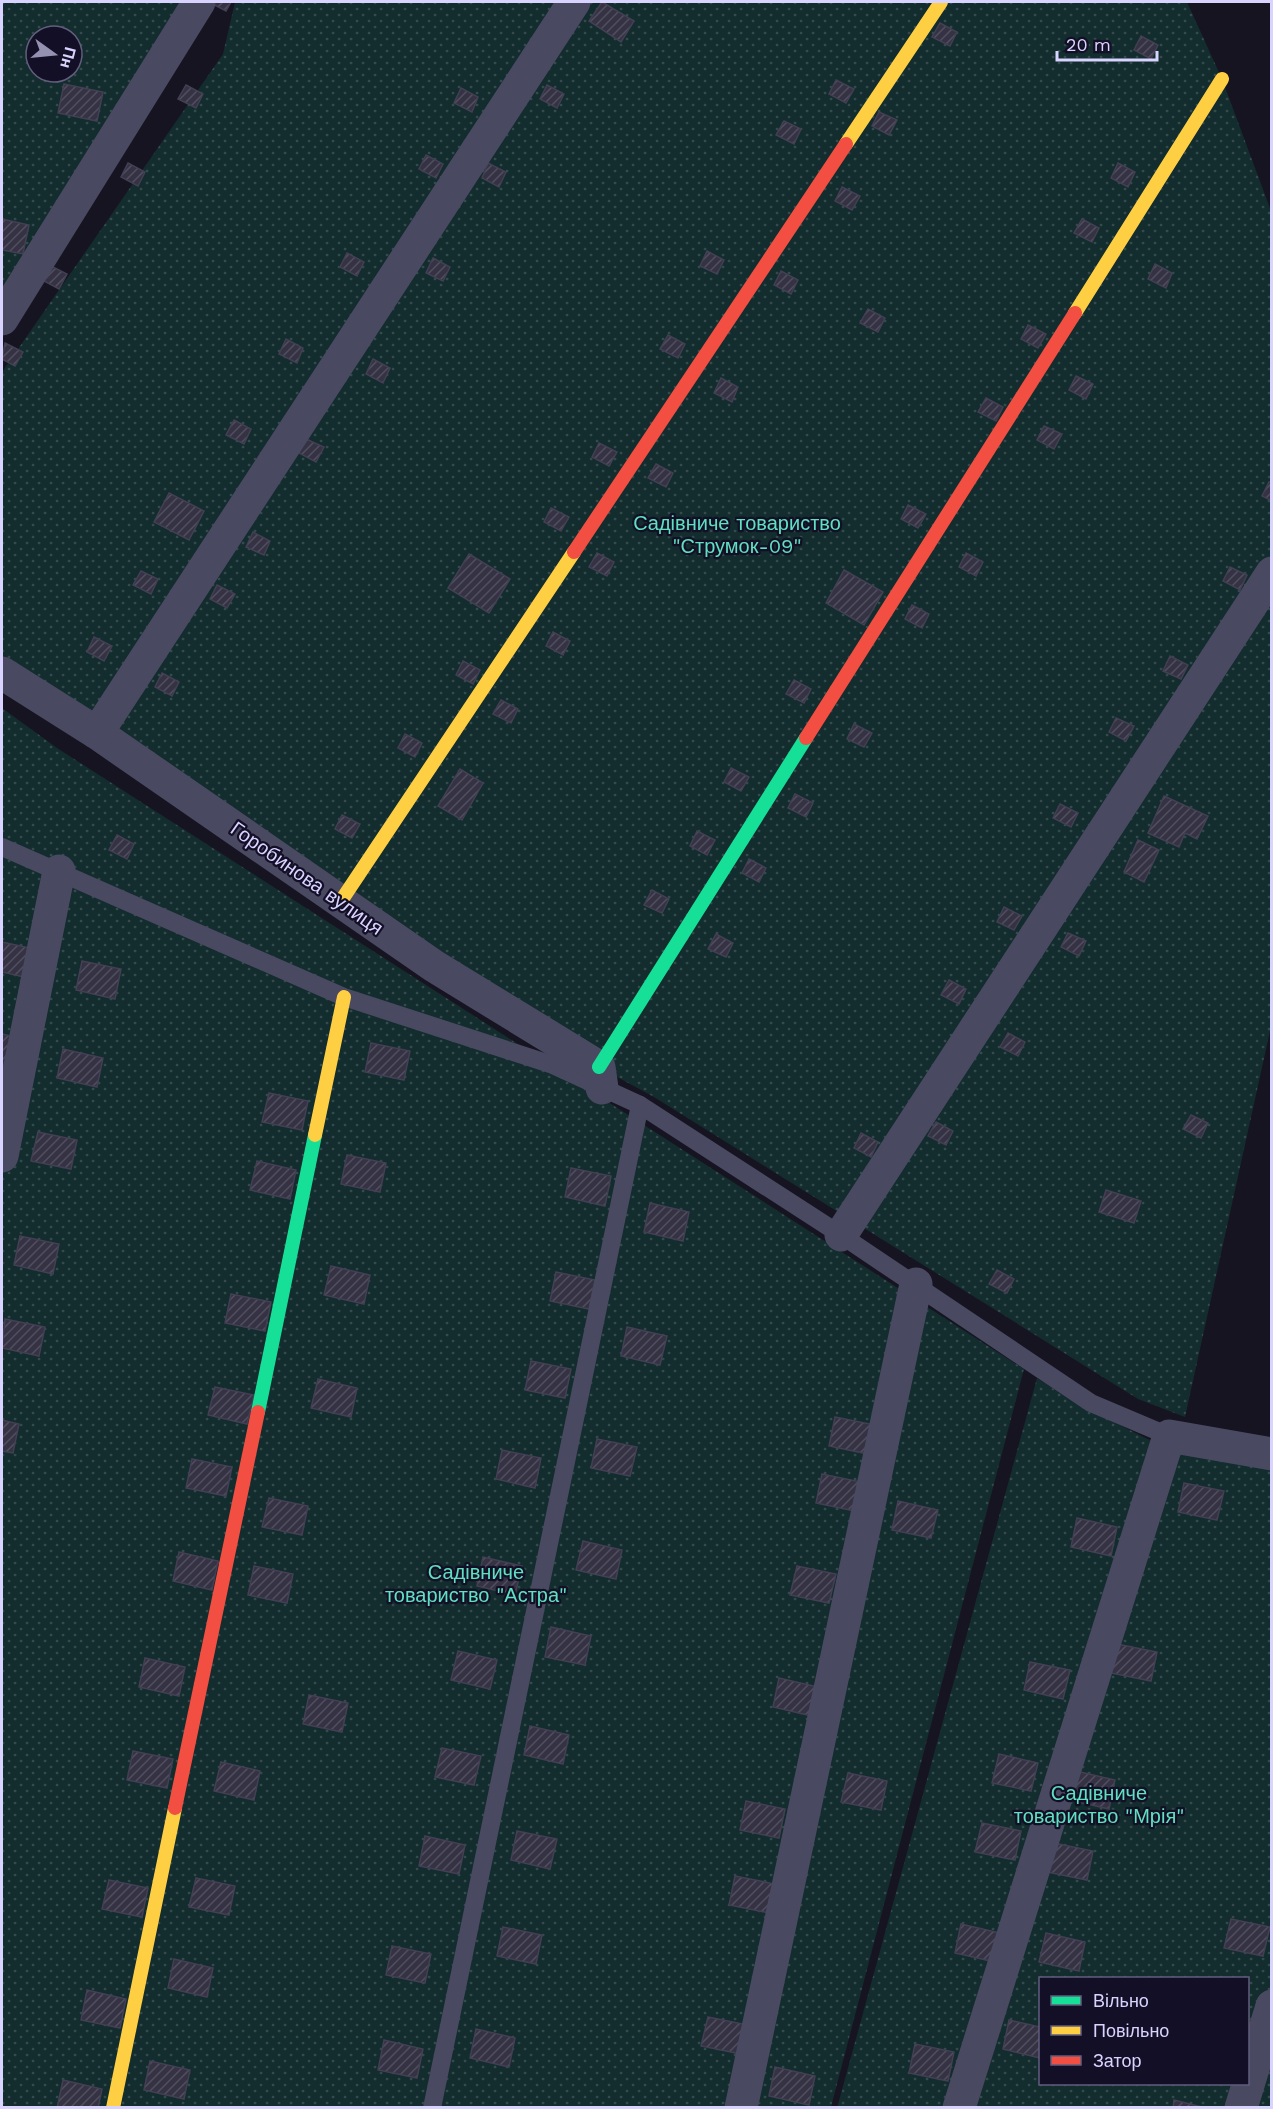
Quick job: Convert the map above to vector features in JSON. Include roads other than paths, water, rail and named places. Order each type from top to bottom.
[{"type":"street","points":[[2,319],[199,2]]},
{"type":"street","points":[[97,733],[574,2]]},
{"type":"street","points":[[341,901],[941,2]]},
{"type":"street","points":[[600,1077],[1222,79]]},
{"type":"street","points":[[841,1235],[1272,573]]},
{"type":"street","name":"Горобинова вулиця","points":[[2,673],[97,733],[434,966],[600,1077]]},
{"type":"street","points":[[2,1156],[59,871]]},
{"type":"street","points":[[113,2108],[344,997]]},
{"type":"street","points":[[741,2108],[916,1284]]},
{"type":"street","points":[[959,2108],[1169,1436],[1272,1454]]},
{"type":"street","points":[[1249,2082],[1272,2006]]},
{"type":"street","points":[[1241,2108],[1248,2085]]},
{"type":"lane","points":[[2,847],[344,997],[553,1065],[600,1077],[640,1106],[916,1284],[1091,1403],[1169,1436]]},
{"type":"lane","points":[[432,2108],[640,1106]]},
{"type":"park label","name":"Садівниче товариство \"Струмок-09\"","points":[[737,534]]},
{"type":"park label","name":"Садівниче товариство \"Астра\"","points":[[476,1584]]},
{"type":"park label","name":"Садівниче товариство \"Мрія\"","points":[[1099,1804]]}]
